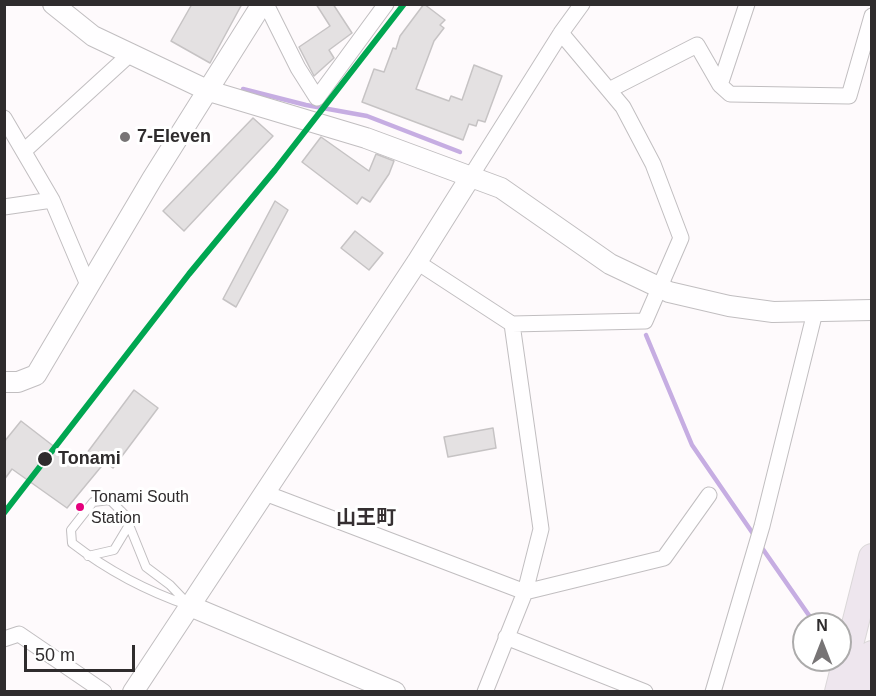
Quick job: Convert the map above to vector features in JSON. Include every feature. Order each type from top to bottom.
[{"type":"highway","points":[[838,692],[872,557]]},
{"type":"highway","points":[[862,692],[872,654]]},
{"type":"street","points":[[53,4],[93,36],[209,91],[366,138],[501,188],[610,264],[661,289],[729,306],[773,312],[872,310]]},
{"type":"street","points":[[4,382],[18,382],[36,375],[88,285],[264,4],[298,68],[317,98],[386,4]]},
{"type":"street","points":[[133,692],[417,262],[561,33],[582,4]]},
{"type":"street","points":[[720,85],[747,4]]},
{"type":"street","points":[[609,90],[697,45],[720,85],[730,94],[849,96],[872,16]]},
{"type":"street","points":[[417,262],[512,324],[645,321],[661,289],[681,238],[653,164],[623,107],[561,33]]},
{"type":"street","points":[[25,150],[129,55]]},
{"type":"street","points":[[4,118],[25,150],[52,200],[88,285]]},
{"type":"street","points":[[4,207],[52,200]]},
{"type":"street","points":[[713,692],[762,526],[815,312]]},
{"type":"street","points":[[484,692],[525,592],[542,529],[512,324]]},
{"type":"street","points":[[265,493],[525,592],[664,558],[709,495]]},
{"type":"street","points":[[190,606],[395,692]]},
{"type":"street","points":[[4,639],[19,634],[104,692]]},
{"type":"street","points":[[506,638],[645,692]]},
{"type":"lane","points":[[110,500],[125,515],[146,567],[170,585],[190,606],[163,597],[88,556],[72,543],[70,530],[93,502],[110,500]]},
{"type":"lane","points":[[88,556],[114,550],[129,525]]},
{"type":"building","points":[[192,4],[242,4],[210,63],[171,41]]},
{"type":"building","points":[[316,4],[333,4],[352,33],[329,50],[334,58],[314,76],[299,47],[330,26]]},
{"type":"building","points":[[424,4],[445,20],[440,25],[444,28],[434,41],[416,89],[449,101],[451,96],[462,100],[474,65],[502,76],[485,122],[478,120],[476,126],[469,124],[463,140],[362,102],[374,69],[384,72],[400,36]]},
{"type":"building","points":[[253,118],[273,136],[184,231],[163,211]]},
{"type":"building","points":[[321,137],[369,171],[376,154],[394,161],[389,174],[370,202],[362,197],[357,204],[302,162]]},
{"type":"building","points":[[275,201],[288,210],[236,307],[223,299]]},
{"type":"building","points":[[355,231],[383,253],[369,270],[341,248]]},
{"type":"building","points":[[134,390],[158,408],[113,468],[105,462],[67,508],[12,469],[4,480],[4,442],[21,421],[78,465]]},
{"type":"building","points":[[493,428],[496,448],[448,457],[444,437]]},
{"type":"waterway","points":[[243,89],[306,105],[367,116],[460,152]]},
{"type":"waterway","points":[[646,335],[692,445],[756,538]]},
{"type":"waterway","points":[[760,545],[807,612]]},
{"type":"transit line","points":[[4,513],[189,274],[275,170],[404,4]]},
{"type":"place","name":"7-Eleven","points":[[125,137]]},
{"type":"place","name":"Tonami","points":[[45,459]]},
{"type":"place","name":"Tonami South Station","points":[[80,507]]},
{"type":"district","name":"山王町","points":[[366,518]]}]
